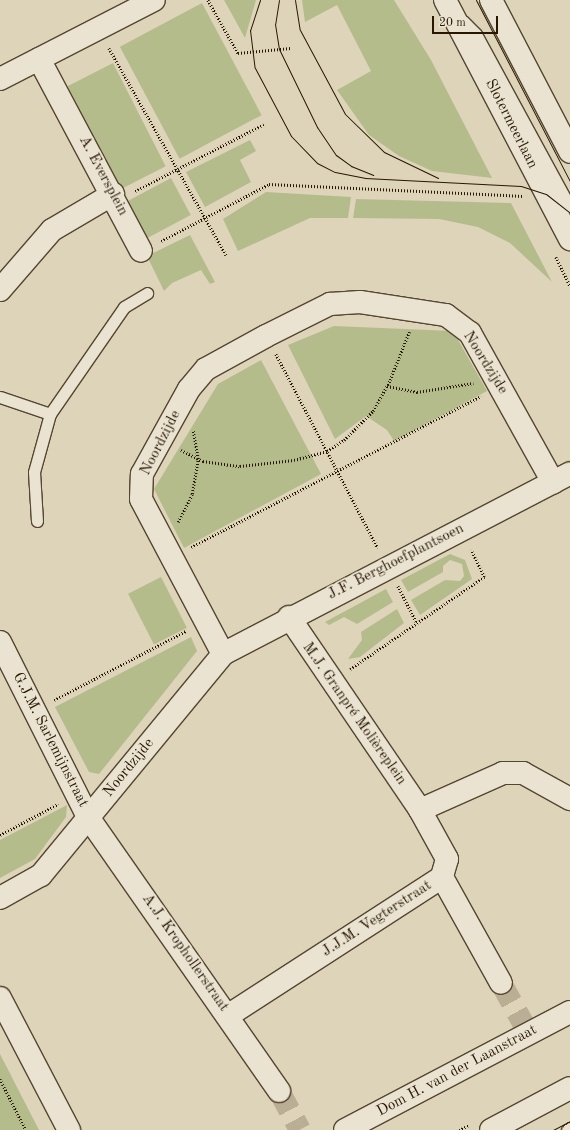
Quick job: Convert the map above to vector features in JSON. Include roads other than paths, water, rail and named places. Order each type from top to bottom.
[{"type":"street","points":[[0,79],[154,0]]},
{"type":"street","points":[[491,0],[570,152]]},
{"type":"street","name":"Slotermeerlaan","points":[[448,4],[570,240]]},
{"type":"street","name":"A. Eversplein","points":[[40,59],[115,198],[141,251]]},
{"type":"street","points":[[0,290],[52,230],[115,198]]},
{"type":"street","name":"Noordzijde","points":[[0,898],[41,875],[223,654],[170,559],[141,499],[142,474],[189,389],[206,369],[266,336],[330,304],[360,302],[446,315],[470,333],[496,381],[562,478]]},
{"type":"street","name":"J.F. Berghoefplantsoen","points":[[223,654],[387,565],[562,478]]},
{"type":"street","name":"M.J. Granpré Molièreplein","points":[[289,617],[331,682],[420,810],[447,859],[442,877]]},
{"type":"street","name":"G.J.M. Sarlemijnstraat","points":[[0,642],[88,817]]},
{"type":"street","points":[[420,810],[504,773],[523,773],[570,798]]},
{"type":"street","name":"A.J. Krophollerstraat","points":[[88,817],[229,1015],[279,1091]]},
{"type":"street","name":"J.J.M. Vegterstraat","points":[[229,1015],[442,877],[501,984]]},
{"type":"street","points":[[0,998],[69,1130]]},
{"type":"street","name":"Dom H. van der Laanstraat","points":[[345,1130],[570,1012]]},
{"type":"street","points":[[491,1130],[570,1088]]},
{"type":"lane","name":"Slotermeerlaan","points":[[448,4],[476,34],[570,207]]},
{"type":"lane","points":[[37,521],[34,472],[50,414],[110,325],[124,307],[147,293]]},
{"type":"lane","points":[[0,397],[50,414]]},
{"type":"tunnel","points":[[501,983],[529,1034]]},
{"type":"tunnel","points":[[279,1091],[300,1130]]},
{"type":"tram line","points":[[260,0],[250,30],[255,68],[291,136],[317,163],[335,172],[365,178],[521,186],[546,194],[570,213]]},
{"type":"tram line","points":[[279,0],[275,24],[279,49],[317,127],[336,155],[351,166],[373,175]]},
{"type":"tram line","points":[[295,0],[300,30],[345,114],[384,152],[438,178]]},
{"type":"tram line","points":[[476,0],[570,181]]},
{"type":"tram line","points":[[553,1130],[570,1121]]}]
